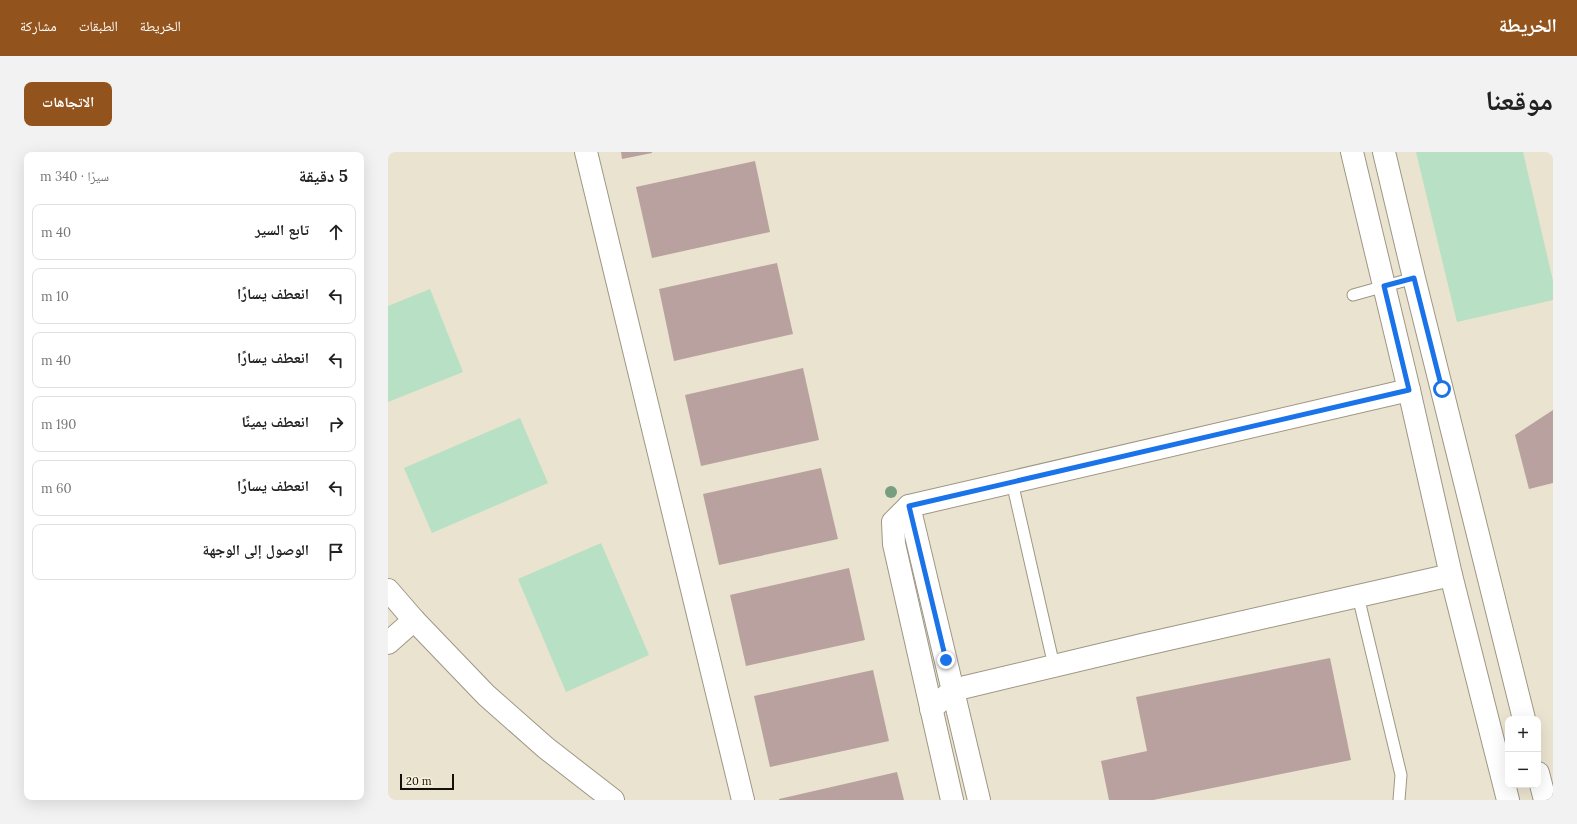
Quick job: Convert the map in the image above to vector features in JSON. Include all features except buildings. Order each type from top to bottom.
[{"type":"street","points":[[586,152],[738,796]]},
{"type":"street","points":[[1352,152],[1409,390],[1451,575],[1508,800]]},
{"type":"street","points":[[1384,152],[1523,716]]},
{"type":"street","points":[[952,800],[894,544],[893,522],[909,506],[1409,390]]},
{"type":"street","points":[[909,506],[980,800]]},
{"type":"street","points":[[931,709],[953,690],[1451,575]]},
{"type":"street","points":[[388,590],[414,620],[486,695],[546,748],[614,800]]},
{"type":"street","points":[[388,643],[414,620]]},
{"type":"street","points":[[1541,785],[1545,800]]},
{"type":"lane","points":[[1353,295],[1414,278]]},
{"type":"lane","points":[[1012,482],[1054,666]]},
{"type":"lane","points":[[1358,596],[1400,775],[1399,800]]},
{"type":"green space","points":[[1416,152],[1523,152],[1553,281],[1553,300],[1457,322]]},
{"type":"green space","points":[[430,289],[463,372],[388,402],[388,306]]},
{"type":"green space","points":[[520,418],[548,483],[432,533],[404,468]]},
{"type":"green space","points":[[601,543],[649,655],[566,692],[518,579]]},
{"type":"route","points":[[946,660],[909,506],[1409,390],[1384,286],[1414,278],[1442,389]]}]
